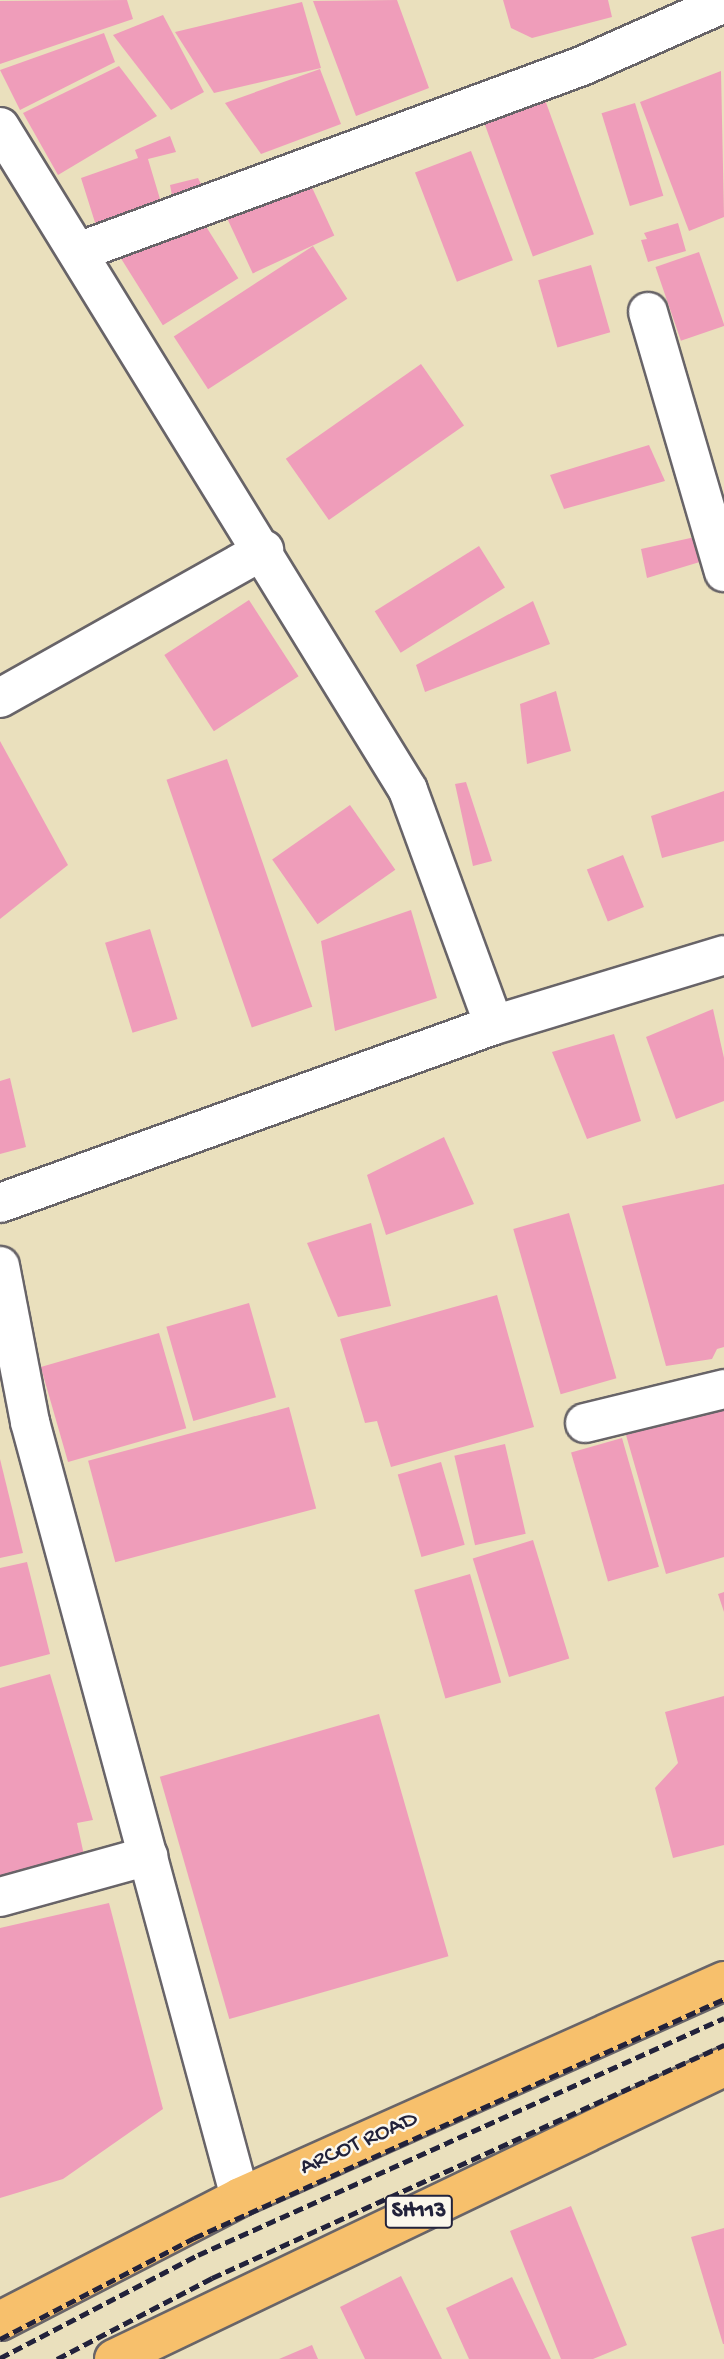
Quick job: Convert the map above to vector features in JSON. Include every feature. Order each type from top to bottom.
[{"type":"main road","name":"ARCOT ROAD","points":[[0,2321],[240,2197],[724,1982]]},
{"type":"main road","name":"SH113","points":[[114,2359],[724,2067]]},
{"type":"street","points":[[78,252],[582,66],[724,3]]},
{"type":"street","points":[[0,127],[264,550],[408,790],[494,1025]]},
{"type":"street","points":[[648,312],[724,572]]},
{"type":"street","points":[[0,698],[264,550]]},
{"type":"street","points":[[0,1203],[494,1025],[724,955]]},
{"type":"street","points":[[0,1266],[15,1426],[148,1856],[240,2197]]},
{"type":"street","points":[[585,1423],[724,1389]]},
{"type":"street","points":[[0,1897],[148,1856]]},
{"type":"building","points":[[127,0],[133,19],[0,64],[0,1]]},
{"type":"building","points":[[397,0],[429,88],[356,116],[313,1]]},
{"type":"building","points":[[503,0],[608,0],[612,17],[532,38],[511,28]]},
{"type":"building","points":[[302,2],[321,68],[214,93],[175,32]]},
{"type":"building","points":[[163,15],[204,92],[171,110],[113,35]]},
{"type":"building","points":[[104,33],[115,62],[20,110],[0,70]]},
{"type":"building","points":[[119,66],[157,116],[58,175],[23,113]]},
{"type":"building","points":[[320,69],[341,124],[261,154],[225,103]]},
{"type":"building","points":[[721,71],[724,217],[689,231],[640,102]]},
{"type":"building","points":[[544,97],[594,234],[533,256],[483,119]]},
{"type":"building","points":[[635,103],[663,196],[630,206],[602,113]]},
{"type":"building","points":[[170,136],[176,152],[148,159],[163,209],[98,232],[81,178],[138,158],[135,150]]},
{"type":"building","points":[[471,151],[513,260],[457,282],[415,173]]},
{"type":"building","points":[[198,178],[207,196],[174,206],[170,185]]},
{"type":"building","points":[[309,181],[334,235],[253,273],[227,219]]},
{"type":"building","points":[[197,212],[238,278],[163,325],[122,259]]},
{"type":"building","points":[[678,223],[686,251],[648,262],[641,240],[647,239],[644,233]]},
{"type":"building","points":[[313,246],[347,299],[208,389],[174,336]]},
{"type":"building","points":[[699,252],[724,326],[681,341],[656,267]]},
{"type":"building","points":[[591,265],[610,332],[557,347],[538,280]]},
{"type":"building","points":[[421,364],[464,425],[329,520],[286,459]]},
{"type":"building","points":[[649,445],[665,481],[564,509],[550,475]]},
{"type":"building","points":[[695,537],[703,561],[647,578],[641,549]]},
{"type":"building","points":[[479,546],[505,588],[401,653],[375,611]]},
{"type":"building","points":[[249,600],[299,676],[214,731],[164,655]]},
{"type":"building","points":[[533,601],[550,644],[425,692],[416,665]]},
{"type":"building","points":[[556,691],[571,751],[527,764],[520,704]]},
{"type":"building","points":[[0,741],[68,865],[0,919]]},
{"type":"building","points":[[227,759],[312,1007],[252,1028],[166,780]]},
{"type":"building","points":[[466,782],[492,861],[473,866],[455,784]]},
{"type":"building","points":[[724,791],[724,841],[662,858],[651,816]]},
{"type":"building","points":[[350,805],[395,870],[317,924],[272,859]]},
{"type":"building","points":[[623,855],[644,907],[608,922],[587,870]]},
{"type":"building","points":[[411,910],[437,998],[335,1031],[321,941]]},
{"type":"building","points":[[150,929],[177,1019],[133,1033],[105,943]]},
{"type":"building","points":[[713,1009],[724,1058],[724,1101],[676,1119],[646,1037]]},
{"type":"building","points":[[614,1034],[641,1121],[587,1139],[552,1052]]},
{"type":"building","points":[[10,1078],[26,1147],[0,1154],[0,1081]]},
{"type":"building","points":[[444,1137],[474,1204],[386,1235],[367,1175]]},
{"type":"building","points":[[724,1184],[724,1347],[717,1349],[712,1359],[666,1366],[622,1206]]},
{"type":"building","points":[[569,1213],[616,1378],[561,1394],[513,1229]]},
{"type":"building","points":[[371,1223],[391,1306],[338,1317],[307,1243]]},
{"type":"building","points":[[497,1295],[534,1427],[391,1467],[377,1421],[365,1423],[340,1339]]},
{"type":"building","points":[[249,1303],[276,1397],[193,1421],[166,1327]]},
{"type":"building","points":[[159,1333],[186,1428],[68,1462],[41,1367]]},
{"type":"building","points":[[289,1407],[316,1508],[115,1562],[88,1461]]},
{"type":"building","points":[[724,1408],[724,1557],[666,1574],[626,1435]]},
{"type":"building","points":[[622,1438],[659,1567],[608,1581],[571,1453]]},
{"type":"building","points":[[505,1444],[526,1534],[475,1545],[454,1456]]},
{"type":"building","points":[[0,1459],[23,1553],[0,1558]]},
{"type":"building","points":[[441,1462],[465,1545],[421,1557],[398,1474]]},
{"type":"building","points":[[533,1540],[569,1659],[509,1677],[473,1558]]},
{"type":"building","points":[[27,1562],[50,1654],[0,1667],[0,1568]]},
{"type":"building","points":[[470,1574],[501,1683],[445,1699],[414,1590]]},
{"type":"building","points":[[724,1592],[724,1612],[718,1594]]},
{"type":"building","points":[[50,1674],[93,1820],[77,1823],[84,1855],[0,1876],[0,1688]]},
{"type":"building","points":[[724,1696],[724,1845],[673,1858],[655,1788],[678,1763],[665,1712]]},
{"type":"building","points":[[379,1714],[448,1956],[229,2019],[160,1777]]},
{"type":"building","points":[[109,1903],[163,2109],[63,2179],[0,2198],[0,1928]]},
{"type":"building","points":[[571,2206],[627,2345],[593,2359],[561,2359],[510,2231]]},
{"type":"building","points":[[724,2228],[724,2344],[723,2344],[691,2237]]},
{"type":"building","points":[[401,2276],[442,2359],[365,2359],[340,2307]]},
{"type":"building","points":[[512,2277],[551,2359],[469,2359],[446,2308]]},
{"type":"building","points":[[312,2345],[318,2359],[279,2359]]},
{"type":"railway","points":[[0,2339],[194,2238],[724,1999]]},
{"type":"railway","points":[[0,2358],[198,2255],[724,2018]]},
{"type":"railway","points":[[57,2359],[212,2278],[724,2045]]}]
